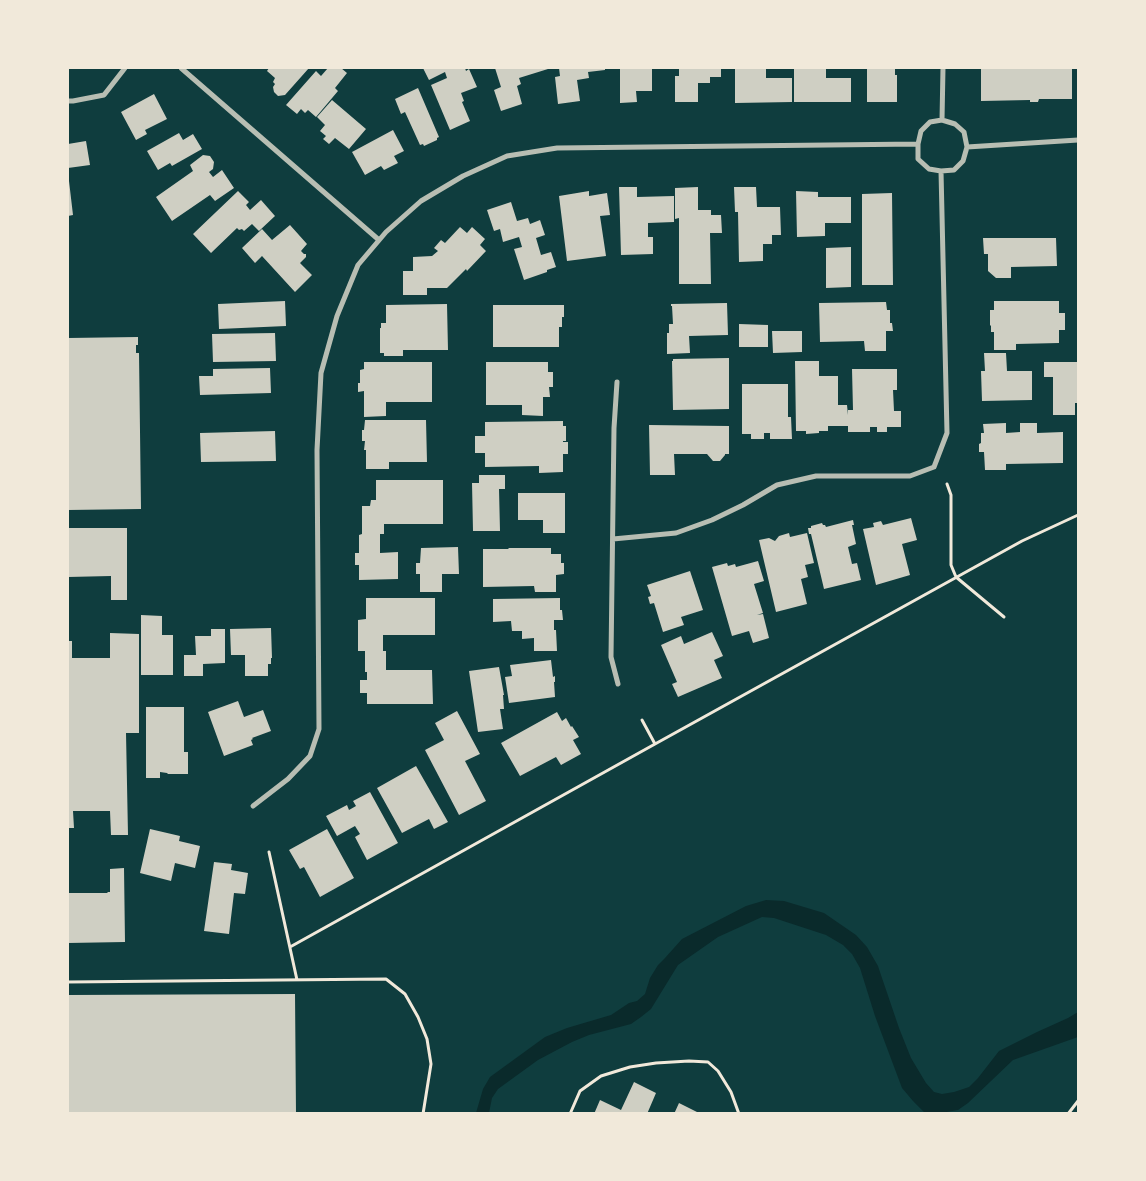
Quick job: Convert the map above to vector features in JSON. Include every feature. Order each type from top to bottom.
[{"type":"street","points":[[68,101],[104,95],[125,68]]},
{"type":"street","points":[[180,68],[379,240]]},
{"type":"street","points":[[942,120],[943,68]]},
{"type":"street","points":[[942,120],[955,124],[964,132],[967,147],[964,161],[954,170],[941,171],[929,169],[918,159],[918,144],[921,132],[930,122],[942,120]]},
{"type":"street","points":[[967,147],[1078,140]]},
{"type":"street","points":[[253,806],[288,779],[310,756],[319,730],[318,450],[321,373],[337,316],[358,265],[386,232],[421,201],[463,176],[507,156],[557,148],[918,144]]},
{"type":"street","points":[[613,539],[676,533],[712,520],[777,485],[816,476],[910,476],[934,467],[947,433],[941,171]]},
{"type":"street","points":[[617,382],[614,428],[611,656],[618,684]]},
{"type":"path","points":[[948,484],[951,495],[951,565],[956,577],[1004,617]]},
{"type":"path","points":[[290,947],[956,577],[1022,541],[1078,515]]},
{"type":"path","points":[[642,720],[655,744]]},
{"type":"path","points":[[269,852],[297,980]]},
{"type":"path","points":[[68,982],[386,979],[405,994],[427,1038],[431,1064],[423,1114]]},
{"type":"path","points":[[570,1114],[580,1091],[601,1076],[630,1067],[689,1061],[708,1062],[718,1071],[731,1092],[739,1114]]},
{"type":"path","points":[[1068,1114],[1078,1101]]},
{"type":"water","points":[[766,900],[784,901],[824,913],[856,935],[867,947],[878,966],[911,1058],[926,1083],[934,1092],[942,1094],[969,1087],[999,1051],[1078,1012],[1078,1037],[1013,1060],[968,1103],[958,1110],[941,1113],[924,1112],[902,1088],[875,1016],[860,968],[852,954],[843,945],[826,935],[774,918],[762,917],[718,937],[678,965],[651,1009],[631,1024],[589,1035],[538,1060],[498,1089],[492,1098],[489,1113],[476,1113],[483,1089],[490,1077],[545,1037],[567,1028],[611,1015],[629,1003],[637,1001],[645,994],[650,978],[658,965],[682,939],[746,906]]},
{"type":"building","points":[[269,68],[309,68],[285,95],[278,96],[274,92],[273,87],[275,78],[267,71]]},
{"type":"building","points":[[328,68],[341,68],[347,73],[335,88],[338,91],[316,117],[308,110],[305,113],[301,109],[297,114],[286,105],[316,71],[321,76]]},
{"type":"building","points":[[423,68],[465,68],[466,71],[469,69],[477,87],[461,93],[464,101],[462,102],[470,121],[450,130],[431,85],[447,78],[445,72],[429,80]]},
{"type":"building","points":[[495,68],[548,69],[519,78],[521,84],[517,86],[522,104],[501,111],[494,90],[501,87]]},
{"type":"building","points":[[559,68],[605,68],[605,70],[588,72],[589,78],[577,80],[580,101],[558,104],[555,77],[560,76]]},
{"type":"building","points":[[620,68],[652,68],[652,91],[636,91],[637,102],[620,103]]},
{"type":"building","points":[[679,68],[721,68],[721,77],[710,77],[710,83],[698,83],[698,102],[675,102],[675,76],[679,76]]},
{"type":"building","points":[[735,68],[766,68],[766,78],[792,78],[792,102],[735,103]]},
{"type":"building","points":[[794,68],[826,68],[826,78],[851,78],[851,102],[794,102]]},
{"type":"building","points":[[867,68],[895,68],[895,75],[897,75],[897,102],[867,102]]},
{"type":"building","points":[[981,68],[1072,68],[1072,99],[1039,99],[1038,102],[1030,102],[1030,100],[981,101]]},
{"type":"building","points":[[418,88],[439,137],[437,140],[424,146],[423,144],[420,145],[405,112],[401,114],[395,99]]},
{"type":"building","points":[[154,94],[167,119],[145,130],[147,134],[136,140],[121,112]]},
{"type":"building","points":[[332,100],[366,129],[349,149],[335,138],[329,144],[323,139],[326,136],[320,131],[325,125],[317,117]]},
{"type":"building","points":[[393,130],[404,151],[394,156],[398,163],[384,170],[381,166],[365,175],[352,152]]},
{"type":"building","points":[[179,133],[183,140],[193,134],[202,149],[172,166],[170,163],[158,170],[147,151]]},
{"type":"building","points":[[86,141],[90,165],[68,168],[68,144]]},
{"type":"building","points":[[203,155],[210,156],[214,162],[213,169],[209,172],[213,177],[222,170],[234,188],[215,201],[210,195],[172,221],[156,197],[193,171],[190,165]]},
{"type":"building","points":[[68,181],[73,215],[68,216]]},
{"type":"building","points":[[619,187],[637,187],[637,197],[674,196],[674,222],[648,223],[648,237],[653,237],[653,254],[621,255]]},
{"type":"building","points":[[698,187],[698,210],[711,210],[711,215],[721,215],[722,233],[710,233],[711,284],[679,284],[679,218],[675,219],[675,188]]},
{"type":"building","points":[[734,187],[756,187],[757,207],[780,207],[781,235],[772,235],[772,244],[763,244],[763,261],[739,262],[738,212],[735,212]]},
{"type":"building","points":[[238,191],[249,202],[246,205],[250,210],[261,200],[275,216],[259,231],[252,224],[244,231],[237,228],[211,253],[193,234]]},
{"type":"building","points":[[589,191],[589,196],[607,193],[610,215],[600,216],[606,256],[567,261],[559,196]]},
{"type":"building","points":[[796,191],[818,192],[818,197],[851,197],[851,223],[825,223],[825,236],[797,237]]},
{"type":"building","points":[[892,193],[893,285],[862,285],[862,194]]},
{"type":"building","points":[[511,202],[517,221],[528,218],[530,224],[540,220],[545,235],[536,238],[541,255],[551,252],[556,267],[524,280],[514,249],[522,247],[519,237],[503,242],[500,229],[494,231],[487,210]]},
{"type":"building","points":[[290,225],[307,244],[301,251],[306,254],[306,257],[300,263],[312,275],[295,292],[262,256],[255,263],[242,248],[262,229],[272,240]]},
{"type":"building","points":[[460,227],[467,233],[472,227],[485,239],[480,245],[486,251],[447,288],[427,288],[427,295],[403,295],[403,271],[413,271],[413,257],[432,256],[438,251],[434,248],[441,240],[445,243]]},
{"type":"building","points":[[983,238],[1056,238],[1057,266],[1011,267],[1011,278],[996,278],[988,271],[988,254],[984,254]]},
{"type":"building","points":[[851,247],[851,287],[826,288],[826,248]]},
{"type":"building","points":[[285,301],[286,326],[219,329],[218,304]]},
{"type":"building","points":[[994,301],[1059,301],[1059,313],[1065,313],[1065,330],[1059,330],[1059,343],[1016,344],[1016,350],[994,350],[994,332],[991,332],[990,310],[994,310]]},
{"type":"building","points":[[886,302],[887,310],[890,310],[890,323],[892,323],[893,331],[886,331],[886,351],[865,351],[864,341],[820,342],[819,303]]},
{"type":"building","points":[[727,303],[728,335],[689,336],[690,353],[667,354],[667,333],[669,333],[669,324],[673,324],[671,304]]},
{"type":"building","points":[[447,304],[448,350],[403,350],[403,356],[384,356],[384,353],[380,353],[380,328],[381,323],[386,323],[386,305]]},
{"type":"building","points":[[493,305],[564,305],[562,327],[559,327],[559,347],[493,347]]},
{"type":"building","points":[[739,324],[768,325],[768,347],[739,347]]},
{"type":"building","points":[[772,331],[802,331],[802,352],[773,353]]},
{"type":"building","points":[[275,333],[276,361],[213,362],[212,334]]},
{"type":"building","points":[[138,337],[136,353],[139,353],[141,509],[68,510],[68,338]]},
{"type":"building","points":[[984,353],[1006,353],[1007,371],[1032,371],[1032,400],[982,401],[981,371],[985,371]]},
{"type":"building","points":[[729,358],[729,409],[673,410],[673,359]]},
{"type":"building","points":[[795,361],[819,361],[819,376],[838,376],[838,405],[847,405],[848,415],[848,410],[853,410],[852,369],[897,369],[897,390],[893,390],[894,411],[901,411],[901,427],[887,427],[887,432],[877,432],[877,427],[870,427],[870,432],[848,432],[848,426],[828,426],[828,431],[819,431],[819,433],[806,434],[806,431],[796,431]]},
{"type":"building","points":[[364,362],[432,362],[432,402],[386,402],[386,416],[364,417],[364,391],[358,392],[358,383],[360,383],[360,370],[364,369]]},
{"type":"building","points":[[486,362],[548,362],[548,372],[553,372],[553,387],[549,387],[550,397],[543,397],[543,416],[522,415],[522,405],[486,405]]},
{"type":"building","points":[[1044,362],[1078,362],[1078,403],[1075,403],[1075,415],[1053,415],[1053,377],[1044,377]]},
{"type":"building","points":[[270,368],[271,393],[200,395],[199,376],[213,376],[213,369]]},
{"type":"building","points":[[742,384],[788,384],[788,417],[791,417],[792,439],[770,439],[770,433],[764,433],[764,439],[751,439],[751,434],[742,434]]},
{"type":"building","points":[[365,420],[426,420],[427,462],[389,462],[389,469],[366,469],[365,441],[362,441],[362,430],[364,430]]},
{"type":"building","points":[[563,421],[563,426],[566,426],[566,441],[563,442],[568,442],[568,454],[563,454],[563,472],[539,473],[539,466],[485,467],[485,453],[475,453],[475,436],[485,436],[485,422]]},
{"type":"building","points":[[1006,423],[1006,433],[1020,432],[1020,423],[1037,423],[1037,433],[1063,432],[1063,463],[1006,464],[1006,470],[985,470],[984,452],[979,452],[981,433],[984,433],[983,424]]},
{"type":"building","points":[[649,425],[729,426],[729,454],[725,454],[720,461],[713,461],[707,454],[674,454],[675,475],[650,475]]},
{"type":"building","points":[[275,431],[276,461],[201,462],[200,433]]},
{"type":"building","points":[[479,475],[505,475],[505,489],[499,489],[500,531],[473,531],[472,483],[479,483]]},
{"type":"building","points":[[376,480],[443,480],[443,524],[384,524],[384,534],[380,534],[380,553],[398,552],[398,579],[359,580],[359,565],[355,565],[355,553],[359,553],[359,535],[362,534],[362,506],[370,506],[371,500],[376,500]]},
{"type":"building","points":[[518,493],[565,493],[565,533],[543,533],[543,520],[518,520]]},
{"type":"building","points":[[911,518],[917,540],[902,544],[910,575],[876,585],[863,529],[874,527],[873,523],[881,521],[883,525]]},
{"type":"building","points":[[853,520],[854,525],[852,525],[856,544],[848,547],[852,564],[857,563],[861,580],[824,589],[808,528],[822,523],[826,527]]},
{"type":"building","points":[[68,528],[127,528],[127,600],[111,600],[111,576],[68,577]]},
{"type":"building","points":[[789,533],[790,537],[807,533],[814,563],[805,565],[808,577],[801,579],[807,604],[776,612],[759,540],[769,538],[775,541],[779,536]]},
{"type":"building","points":[[458,547],[459,574],[442,574],[442,592],[420,592],[420,574],[416,574],[416,563],[420,563],[421,548]]},
{"type":"building","points":[[551,548],[551,554],[561,554],[561,563],[564,563],[564,574],[556,575],[556,592],[535,592],[534,586],[483,587],[483,549]]},
{"type":"building","points":[[758,561],[764,581],[754,584],[763,613],[757,615],[763,614],[769,638],[753,643],[749,631],[732,636],[712,567],[727,563],[728,566],[735,564],[736,567]]},
{"type":"building","points":[[690,571],[703,610],[681,617],[684,625],[663,632],[654,603],[650,604],[648,597],[651,596],[647,585]]},
{"type":"building","points":[[366,598],[435,598],[435,635],[383,635],[383,651],[386,651],[386,670],[432,670],[433,704],[367,704],[367,693],[360,693],[360,680],[367,680],[367,672],[365,672],[365,651],[358,651],[358,620],[366,619]]},
{"type":"building","points":[[560,598],[560,610],[562,610],[563,620],[554,620],[557,651],[534,651],[534,638],[522,639],[522,631],[512,631],[511,621],[493,622],[493,599]]},
{"type":"building","points":[[141,615],[162,616],[162,635],[173,635],[173,675],[141,675]]},
{"type":"building","points":[[271,628],[272,658],[271,664],[268,664],[268,676],[245,676],[245,655],[231,655],[230,629]]},
{"type":"building","points":[[211,629],[225,629],[225,663],[203,664],[203,676],[184,676],[184,655],[196,655],[195,636],[211,636]]},
{"type":"building","points":[[712,632],[723,656],[714,660],[722,678],[678,697],[672,684],[677,682],[661,645],[681,636],[684,644]]},
{"type":"building","points":[[110,633],[139,634],[139,733],[126,733],[128,835],[111,835],[110,811],[73,811],[74,828],[68,828],[68,641],[72,641],[72,658],[110,658]]},
{"type":"building","points":[[551,660],[553,677],[555,676],[555,697],[509,703],[505,677],[512,676],[510,665]]},
{"type":"building","points":[[499,667],[504,695],[504,709],[500,709],[503,729],[478,732],[469,671]]},
{"type":"building","points":[[238,701],[244,717],[263,710],[271,731],[252,738],[253,745],[224,756],[208,712]]},
{"type":"building","points":[[146,707],[184,707],[184,752],[188,752],[188,774],[160,772],[160,778],[146,778]]},
{"type":"building","points":[[457,711],[480,754],[465,761],[486,801],[459,815],[425,750],[444,740],[435,723]]},
{"type":"building","points":[[557,712],[562,721],[566,718],[579,737],[573,740],[581,754],[561,765],[556,757],[520,776],[501,743]]},
{"type":"building","points":[[416,766],[448,822],[434,829],[429,819],[402,833],[377,788]]},
{"type":"building","points":[[370,792],[398,843],[367,860],[355,837],[360,834],[355,826],[337,836],[326,816],[347,805],[349,810],[356,806],[353,801]]},
{"type":"building","points":[[150,829],[180,836],[179,841],[200,846],[195,868],[175,863],[171,881],[140,873]]},
{"type":"building","points":[[327,829],[354,878],[320,897],[304,867],[300,869],[289,850]]},
{"type":"building","points":[[214,862],[232,864],[231,870],[248,873],[245,894],[234,893],[229,934],[204,931]]},
{"type":"building","points":[[124,868],[125,942],[68,943],[68,893],[108,893],[110,892],[110,869]]},
{"type":"building","points":[[295,994],[296,1114],[68,1114],[68,995]]},
{"type":"building","points":[[634,1082],[656,1093],[647,1114],[594,1114],[600,1100],[621,1110]]},
{"type":"building","points":[[679,1103],[701,1114],[674,1114]]}]
